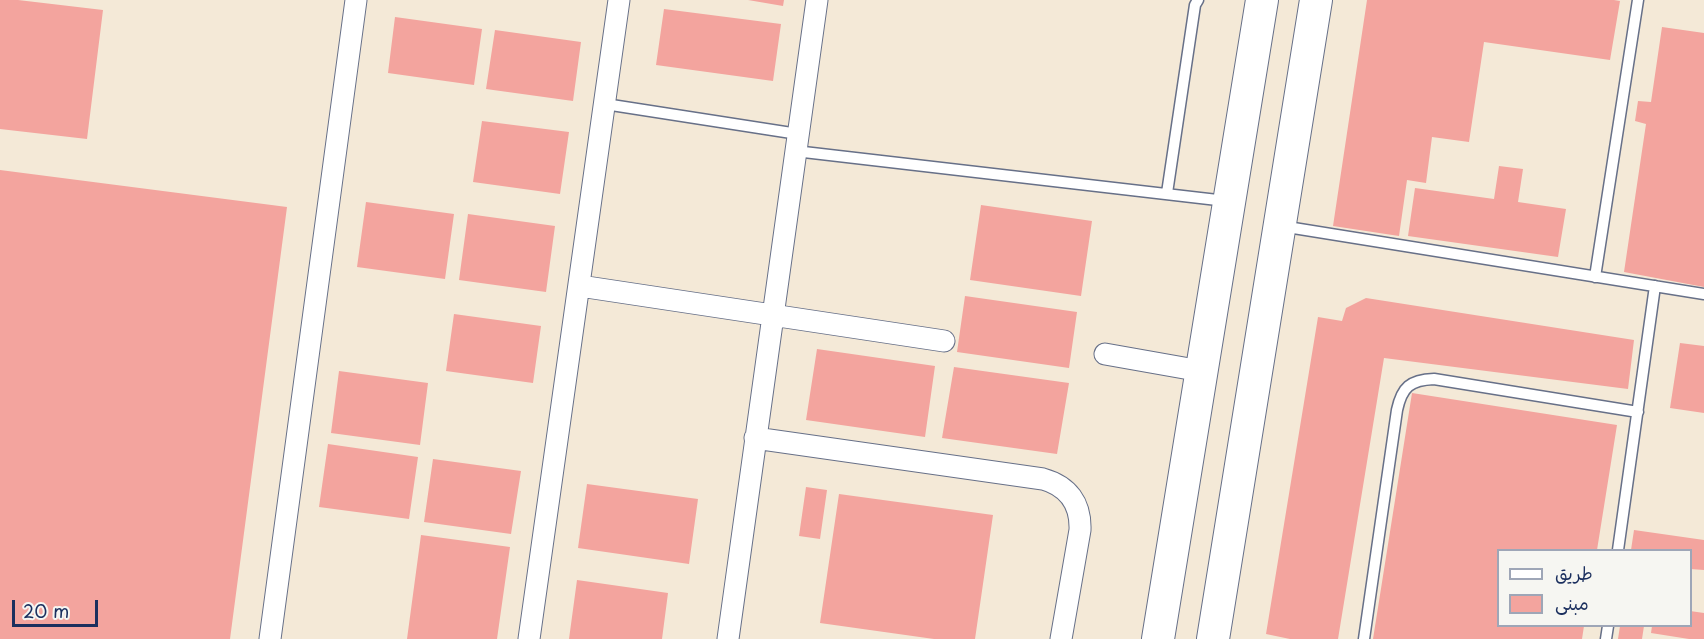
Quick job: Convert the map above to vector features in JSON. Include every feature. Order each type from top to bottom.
[{"type":"main road","points":[[1158,639],[1262,0]]},
{"type":"main road","points":[[1213,639],[1316,0]]},
{"type":"street","points":[[270,639],[356,0]]},
{"type":"street","points":[[529,639],[619,0]]},
{"type":"street","points":[[728,639],[817,0]]},
{"type":"street","points":[[580,286],[944,342]]},
{"type":"street","points":[[1105,354],[1201,371]]},
{"type":"street","points":[[755,438],[1043,478],[1064,488],[1078,507],[1080,530],[1061,639]]},
{"type":"lane","points":[[1167,193],[1195,5],[1198,0]]},
{"type":"lane","points":[[1595,277],[1638,0]]},
{"type":"lane","points":[[605,104],[796,143],[1229,201]]},
{"type":"lane","points":[[1280,226],[1704,294]]},
{"type":"lane","points":[[1618,549],[1655,286]]},
{"type":"lane","points":[[1364,639],[1397,410],[1400,397],[1408,386],[1420,379],[1434,379],[1638,412]]},
{"type":"building","points":[[0,0],[103,10],[87,139],[0,129]]},
{"type":"building","points":[[748,0],[784,0],[783,6]]},
{"type":"building","points":[[1367,0],[1620,1],[1610,60],[1484,42],[1469,142],[1432,137],[1426,183],[1407,180],[1399,236],[1333,226]]},
{"type":"building","points":[[664,9],[781,24],[773,81],[656,65]]},
{"type":"building","points":[[395,17],[482,29],[474,85],[388,73]]},
{"type":"building","points":[[1662,27],[1704,33],[1704,287],[1624,272],[1646,124],[1635,121],[1638,101],[1651,102]]},
{"type":"building","points":[[495,30],[581,42],[573,101],[486,89]]},
{"type":"building","points":[[482,121],[569,132],[560,194],[473,182]]},
{"type":"building","points":[[1499,166],[1523,169],[1518,202],[1566,209],[1558,257],[1408,236],[1415,188],[1494,199]]},
{"type":"building","points":[[0,170],[287,207],[230,639],[0,639]]},
{"type":"building","points":[[366,202],[454,214],[445,279],[357,267]]},
{"type":"building","points":[[981,205],[1092,221],[1081,296],[970,280]]},
{"type":"building","points":[[468,214],[555,226],[546,292],[459,280]]},
{"type":"building","points":[[965,296],[1077,312],[1069,368],[957,352]]},
{"type":"building","points":[[1366,298],[1634,340],[1628,389],[1384,358],[1338,639],[1290,639],[1266,634],[1318,317],[1342,321],[1346,308]]},
{"type":"building","points":[[454,314],[541,326],[533,383],[446,371]]},
{"type":"building","points":[[1680,343],[1704,346],[1704,413],[1670,408]]},
{"type":"building","points":[[817,349],[935,366],[925,437],[806,420]]},
{"type":"building","points":[[954,367],[1069,383],[1057,454],[942,438]]},
{"type":"building","points":[[339,371],[428,383],[420,445],[331,433]]},
{"type":"building","points":[[1412,393],[1617,425],[1597,549],[1497,549],[1497,627],[1584,627],[1582,639],[1373,639]]},
{"type":"building","points":[[328,444],[418,457],[409,519],[319,507]]},
{"type":"building","points":[[433,459],[521,471],[511,534],[424,522]]},
{"type":"building","points":[[587,484],[698,499],[689,564],[578,548]]},
{"type":"building","points":[[806,487],[827,490],[820,539],[799,536]]},
{"type":"building","points":[[839,494],[993,515],[975,639],[934,639],[820,623]]},
{"type":"building","points":[[1634,530],[1704,540],[1704,570],[1692,569],[1692,549],[1631,549]]},
{"type":"building","points":[[421,535],[510,547],[497,639],[407,639]]},
{"type":"building","points":[[577,580],[668,593],[662,639],[569,639]]},
{"type":"building","points":[[1692,611],[1704,613],[1704,639],[1651,633],[1652,627],[1692,627]]},
{"type":"building","points":[[1620,627],[1644,627],[1642,639],[1618,639]]}]
